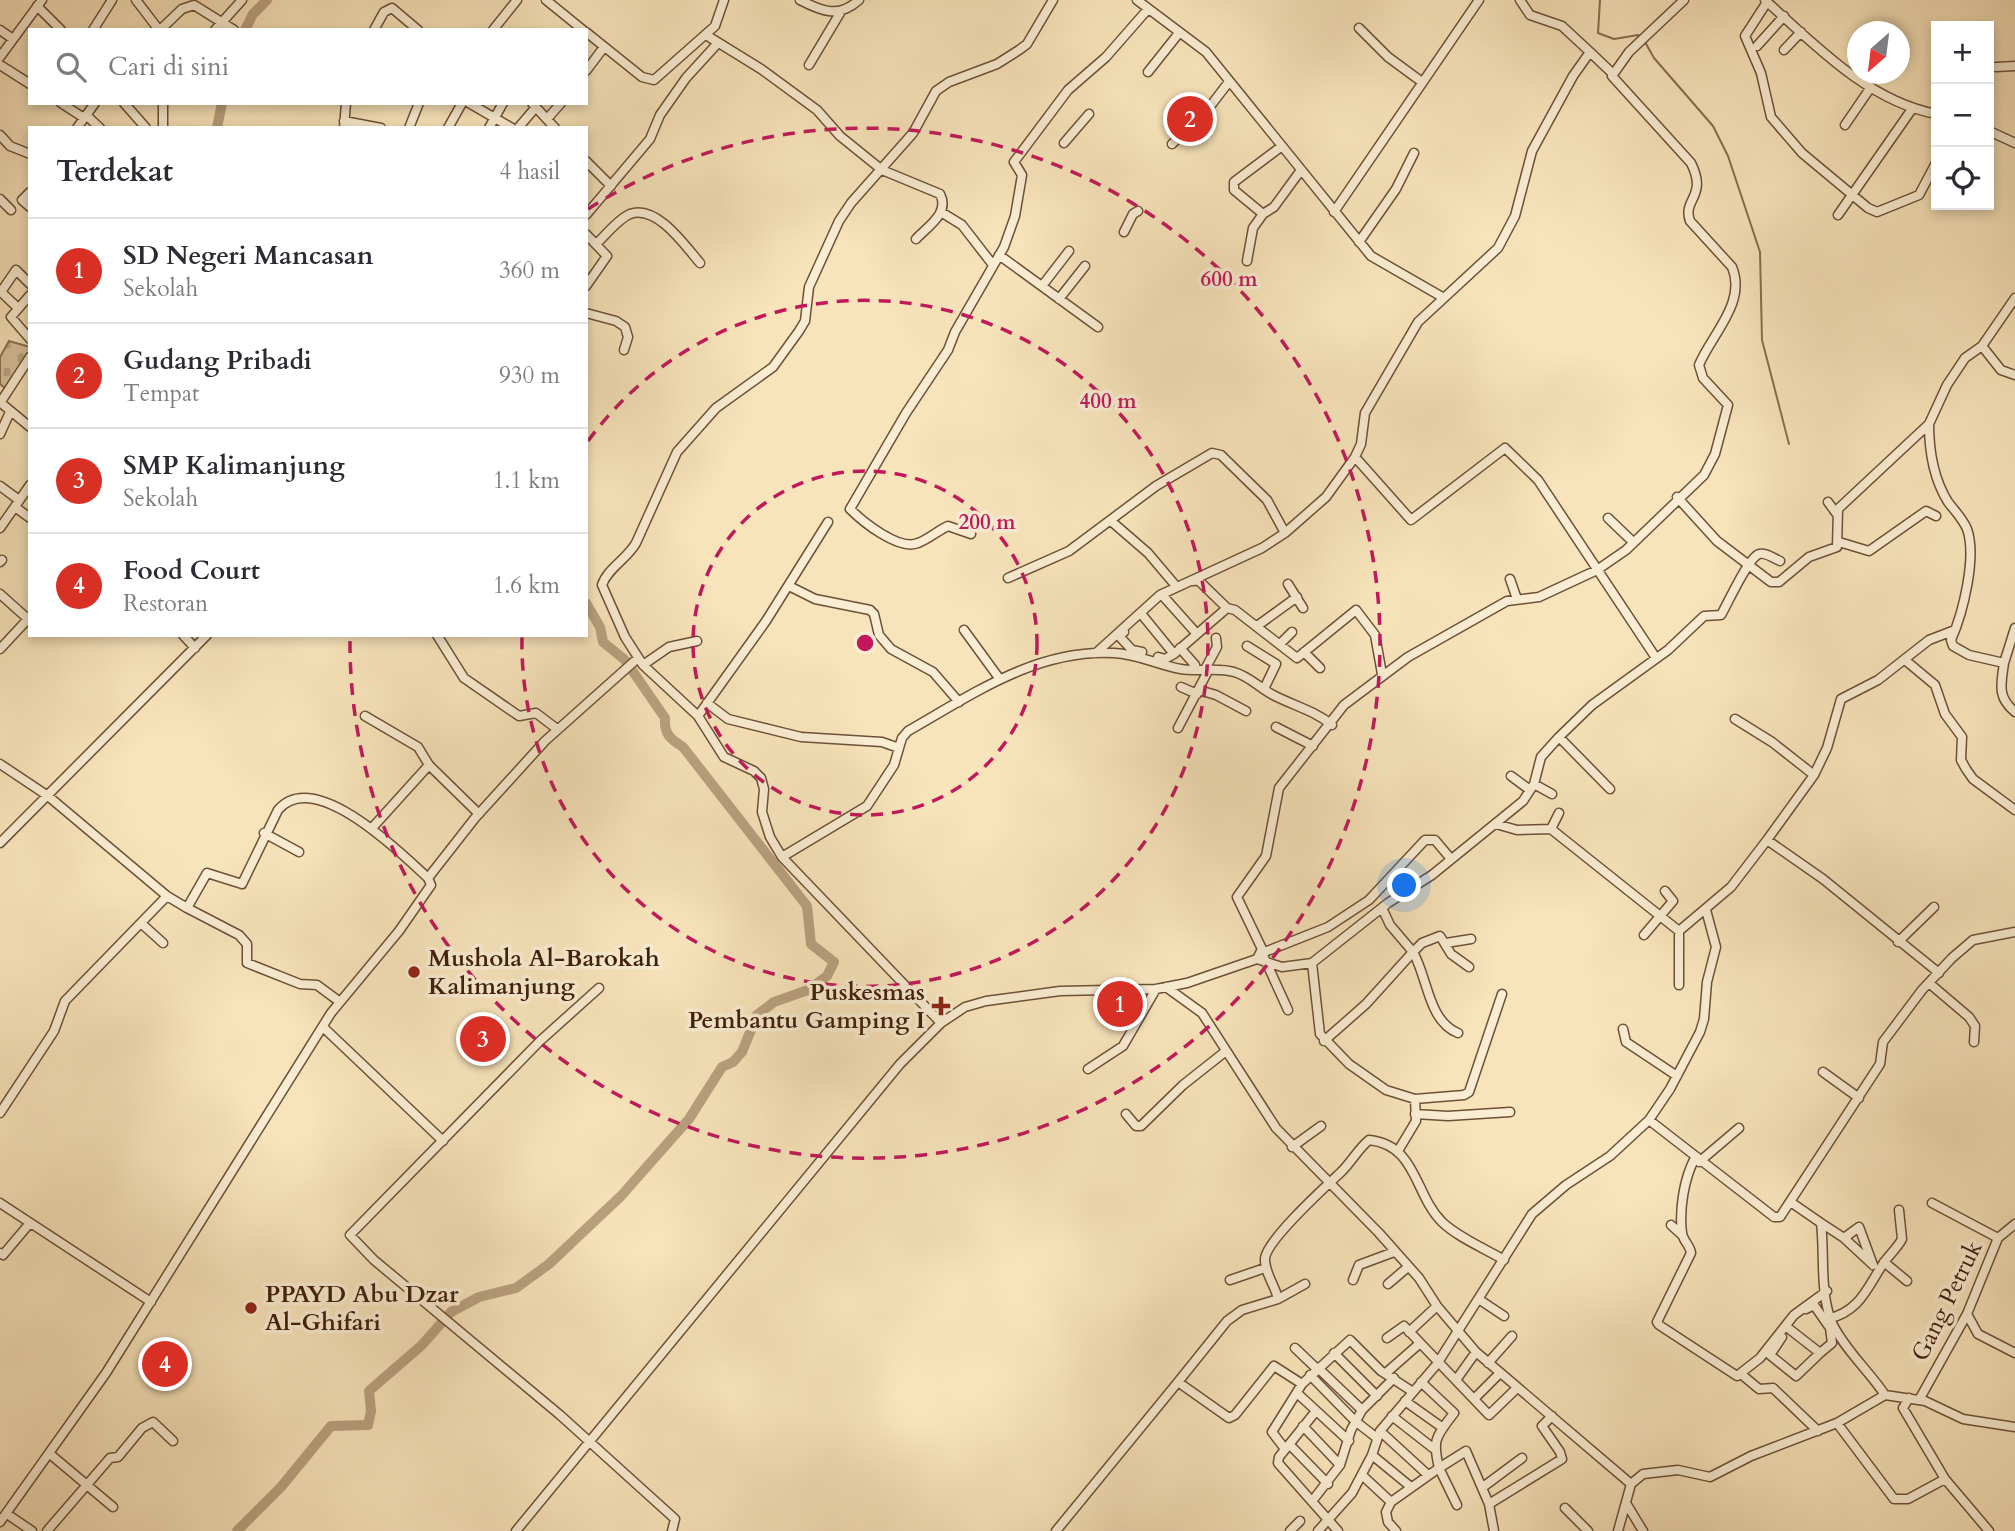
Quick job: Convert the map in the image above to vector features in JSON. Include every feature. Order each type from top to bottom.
[{"type":"street","points":[[94,28],[112,0]]},
{"type":"street","points":[[136,0],[157,28]]},
{"type":"street","points":[[161,28],[182,9],[191,5],[218,27],[242,0]]},
{"type":"street","points":[[495,28],[517,0]]},
{"type":"street","points":[[546,0],[581,28]]},
{"type":"street","points":[[588,34],[642,77],[654,80],[718,22],[724,0]]},
{"type":"street","points":[[809,65],[840,13],[859,0]]},
{"type":"street","points":[[941,1023],[782,857],[770,837],[762,812],[764,789],[761,778],[754,771],[724,757],[698,716],[640,662],[604,596],[603,581],[629,556],[677,452],[716,408],[773,367],[799,331],[804,321],[809,287],[839,221],[851,203],[914,133],[936,91],[949,82],[997,64],[1027,44],[1053,0]]},
{"type":"street","points":[[1137,0],[1206,52],[1228,83],[1359,242],[1381,263],[1444,298]]},
{"type":"street","points":[[1334,212],[1479,0]]},
{"type":"street","points":[[1520,0],[1530,15],[1562,26],[1612,73],[1614,79],[1691,163],[1699,178],[1699,187],[1687,211],[1690,221],[1732,267],[1735,275],[1733,295],[1721,330],[1699,365],[1703,378],[1728,405],[1726,419],[1704,475],[1633,542],[1597,570],[1539,597],[1507,601],[1382,674],[1344,705],[1332,725],[1279,788],[1266,856],[1237,897],[1260,956],[1267,962],[1282,967],[1312,963],[1382,908],[1451,859],[1523,801],[1532,787],[1541,757],[1592,705],[1656,659],[1704,616],[1721,615],[1748,565],[1761,553],[1780,561]]},
{"type":"street","points":[[1612,73],[1636,45],[1684,0]]},
{"type":"street","points":[[806,1],[826,12],[840,13]]},
{"type":"street","points":[[1931,113],[1912,109],[1871,87],[1826,56],[1766,1],[1744,33],[1761,73],[1771,117],[1802,152],[1852,195],[1877,212],[1919,195],[1931,172]]},
{"type":"street","points":[[0,57],[40,3],[59,28]]},
{"type":"street","points":[[375,28],[384,12],[391,8],[416,28]]},
{"type":"street","points":[[971,534],[948,527],[918,544],[905,545],[893,542],[850,509],[906,413],[948,350],[954,332],[999,256],[1013,224],[1022,175],[1014,162],[1068,90],[1106,57],[1148,9]]},
{"type":"street","points":[[1757,46],[1784,16]]},
{"type":"street","points":[[1359,28],[1388,57],[1422,82]]},
{"type":"street","points":[[0,30],[13,39]]},
{"type":"street","points":[[1784,50],[1801,32]]},
{"type":"street","points":[[1148,72],[1179,33]]},
{"type":"street","points":[[706,34],[717,44],[761,69],[817,110],[841,136],[882,170],[937,191],[943,198],[941,212],[916,239]]},
{"type":"street","points":[[588,213],[653,134],[660,115],[686,78],[717,44]]},
{"type":"street","points":[[588,68],[604,47]]},
{"type":"street","points":[[1096,653],[1160,595],[1175,586],[1225,567],[1286,533],[1318,504],[1355,457],[1361,444],[1365,413],[1381,381],[1419,322],[1497,248],[1515,216],[1532,151],[1573,76],[1590,52]]},
{"type":"street","points":[[0,65],[28,83]]},
{"type":"street","points":[[1996,67],[2015,66]]},
{"type":"street","points":[[1172,144],[1205,113],[1228,83]]},
{"type":"street","points":[[1845,125],[1871,87]]},
{"type":"street","points":[[65,105],[98,126]]},
{"type":"street","points":[[78,126],[93,105]]},
{"type":"street","points":[[126,105],[144,126]]},
{"type":"street","points":[[163,105],[163,126]]},
{"type":"street","points":[[346,105],[344,124],[362,126]]},
{"type":"street","points":[[410,126],[418,105]]},
{"type":"street","points":[[449,126],[461,105]]},
{"type":"street","points":[[471,105],[491,124],[502,105]]},
{"type":"street","points":[[519,126],[534,105],[553,126]]},
{"type":"street","points":[[547,119],[559,105]]},
{"type":"street","points":[[1839,215],[1912,109]]},
{"type":"street","points":[[1064,143],[1089,114]]},
{"type":"street","points":[[1994,133],[2015,143]]},
{"type":"street","points":[[0,135],[10,146],[28,153]]},
{"type":"street","points":[[1263,214],[1234,190],[1234,182],[1282,146]]},
{"type":"street","points":[[1359,242],[1396,189],[1414,153]]},
{"type":"street","points":[[588,163],[611,186]]},
{"type":"street","points":[[1247,261],[1253,228],[1263,214],[1274,207],[1301,170]]},
{"type":"street","points":[[0,199],[10,210]]},
{"type":"street","points":[[1124,232],[1133,214],[1138,211]]},
{"type":"street","points":[[941,212],[962,225],[993,265]]},
{"type":"street","points":[[597,244],[624,218],[639,213],[663,224],[700,263]]},
{"type":"street","points":[[588,236],[607,256],[588,283]]},
{"type":"street","points":[[1042,286],[1069,251]]},
{"type":"street","points":[[999,256],[1098,327]]},
{"type":"street","points":[[1059,299],[1085,266]]},
{"type":"street","points":[[18,308],[1,292],[18,268],[28,281]]},
{"type":"street","points":[[28,297],[11,320],[28,337]]},
{"type":"street","points":[[1836,513],[1929,424],[1947,385],[1965,358],[1982,346],[2015,298]]},
{"type":"street","points":[[588,314],[616,321],[625,327],[628,337],[624,350]]},
{"type":"street","points":[[1982,346],[2001,370],[2015,375]]},
{"type":"street","points":[[28,361],[0,403],[28,426]]},
{"type":"street","points":[[0,433],[10,412]]},
{"type":"street","points":[[1929,424],[1932,466],[1946,499],[1967,529],[1969,560],[1966,585],[1951,640],[1953,646],[1969,655],[2004,663]]},
{"type":"street","points":[[1355,457],[1411,520],[1506,448],[1538,480],[1656,659]]},
{"type":"street","points":[[1008,578],[1069,551],[1156,486],[1217,453],[1266,500],[1286,533]]},
{"type":"street","points":[[0,486],[28,517]]},
{"type":"street","points":[[0,528],[28,488]]},
{"type":"street","points":[[1678,497],[1717,541],[1775,583],[1804,559],[1835,549],[1839,542],[1836,513],[1828,502]]},
{"type":"street","points":[[1839,542],[1869,551],[1926,511],[1932,511],[1936,516]]},
{"type":"street","points":[[1608,518],[1633,542]]},
{"type":"street","points":[[1111,521],[1148,553],[1175,586]]},
{"type":"street","points":[[698,716],[789,586],[828,522]]},
{"type":"street","points":[[1510,579],[1517,599]]},
{"type":"street","points":[[1227,608],[1163,660],[1132,650],[1119,636],[1163,596],[1198,580],[1227,608],[1235,610],[1297,658],[1356,610],[1375,635],[1382,674]]},
{"type":"street","points":[[1288,584],[1303,608]]},
{"type":"street","points":[[789,586],[815,599],[870,610],[874,614],[879,635],[891,649],[933,672],[959,702]]},
{"type":"street","points":[[0,594],[28,617]]},
{"type":"street","points":[[1163,596],[1197,634]]},
{"type":"street","points":[[1257,626],[1297,597]]},
{"type":"street","points":[[1143,616],[1177,651],[1195,665]]},
{"type":"street","points":[[0,649],[28,619]]},
{"type":"street","points":[[2015,628],[2004,663],[2000,692],[2002,699],[2015,712]]},
{"type":"street","points":[[964,630],[999,678]]},
{"type":"street","points":[[1679,931],[1731,887],[1814,775],[1827,748],[1840,699],[1878,680],[1929,640],[1955,630]]},
{"type":"street","points":[[1280,644],[1292,632]]},
{"type":"street","points":[[186,637],[195,648]]},
{"type":"street","points":[[0,844],[205,637]]},
{"type":"street","points":[[439,637],[464,678],[472,685],[516,714],[523,716],[536,713],[557,729]]},
{"type":"street","points":[[1178,728],[1198,692],[1217,647],[1216,638]]},
{"type":"street","points":[[428,878],[479,814],[557,729],[628,667],[669,647],[697,641]]},
{"type":"street","points":[[1247,646],[1275,662],[1276,666],[1264,689]]},
{"type":"street","points":[[1304,652],[1320,668]]},
{"type":"street","points":[[782,857],[867,806],[894,765],[908,731],[999,678],[1042,662],[1096,653],[1148,657],[1179,668],[1232,671],[1312,711],[1332,725]]},
{"type":"street","points":[[1905,660],[1935,685],[1945,714],[1962,737],[1961,760],[1966,769],[2015,810]]},
{"type":"street","points":[[1181,687],[1216,695],[1246,711]]},
{"type":"street","points":[[707,704],[733,720],[801,737],[882,742],[899,748]]},
{"type":"street","points":[[365,716],[418,747],[429,765],[479,814]]},
{"type":"street","points":[[1735,719],[1772,742],[1814,775]]},
{"type":"street","points":[[1276,727],[1313,746]]},
{"type":"street","points":[[1559,737],[1610,789]]},
{"type":"street","points":[[0,764],[48,796],[167,896],[239,935],[247,944],[247,962],[253,967],[280,974],[300,984],[317,985],[340,1002]]},
{"type":"street","points":[[372,828],[429,765]]},
{"type":"street","points":[[1511,776],[1552,794]]},
{"type":"street","points":[[0,1522],[50,1454],[151,1302],[324,1028],[327,1018],[431,890],[428,878],[372,828],[321,800],[305,796],[282,806],[264,834],[246,881],[237,884],[206,873],[187,908]]},
{"type":"street","points":[[1551,830],[1559,813]]},
{"type":"street","points":[[1496,824],[1517,830],[1551,830],[1679,931]]},
{"type":"street","points":[[264,834],[299,852]]},
{"type":"street","points":[[516,1531],[900,1064],[941,1023],[965,1007],[986,1001],[1060,991],[1161,988],[1260,956],[1328,927],[1369,900],[1425,840],[1435,841],[1451,859]]},
{"type":"street","points":[[1767,840],[1823,879],[1939,973]]},
{"type":"street","points":[[1644,935],[1673,901],[1665,891]]},
{"type":"street","points":[[0,1113],[3,1102],[54,1031],[65,1001],[167,896]]},
{"type":"street","points":[[1898,942],[1934,907]]},
{"type":"street","points":[[1382,908],[1390,925],[1413,952],[1422,968],[1438,1018],[1446,1028],[1458,1033]]},
{"type":"street","points":[[1318,1531],[1352,1493],[1363,1476],[1378,1434],[1437,1364],[1532,1214],[1566,1185],[1610,1156],[1648,1120],[1677,1076],[1704,1019],[1707,982],[1716,947],[1706,910]]},
{"type":"street","points":[[142,924],[163,943]]},
{"type":"street","points":[[1679,931],[1679,985]]},
{"type":"street","points":[[1648,1120],[1774,1217],[1780,1217],[1792,1203],[1880,1064],[1883,1042],[1929,983],[1973,940],[2013,934]]},
{"type":"street","points":[[1324,1041],[1366,1004],[1413,952],[1437,936],[1446,943],[1451,954],[1469,967]]},
{"type":"street","points":[[1446,943],[1471,939]]},
{"type":"street","points":[[1267,962],[1288,1010]]},
{"type":"street","points":[[1312,963],[1318,1027],[1324,1041],[1349,1064],[1386,1090],[1415,1099],[1464,1095],[1469,1092],[1502,994]]},
{"type":"street","points":[[1929,983],[1969,1017],[1975,1026],[1974,1042]]},
{"type":"street","points":[[600,988],[559,1023],[350,1235],[373,1260],[560,1415],[675,1519],[672,1531]]},
{"type":"street","points":[[1161,988],[1202,1013],[1241,1078],[1292,1147],[1351,1203],[1408,1267],[1476,1352],[1516,1389],[1552,1416],[1631,1484]]},
{"type":"street","points":[[1088,1069],[1123,1046],[1161,988]]},
{"type":"street","points":[[324,1028],[443,1140]]},
{"type":"street","points":[[1623,1029],[1626,1042],[1677,1076]]},
{"type":"street","points":[[1126,1114],[1136,1126],[1141,1126],[1183,1084],[1226,1051]]},
{"type":"street","points":[[1822,1072],[1859,1098]]},
{"type":"street","points":[[1398,1150],[1412,1129],[1415,1099]]},
{"type":"street","points":[[1415,1114],[1448,1116],[1510,1112]]},
{"type":"street","points":[[1292,1147],[1321,1126]]},
{"type":"street","points":[[1682,1235],[1686,1180],[1697,1160],[1739,1128]]},
{"type":"street","points":[[1278,1299],[1276,1288],[1265,1268],[1267,1251],[1287,1230],[1293,1217],[1369,1140],[1398,1150],[1409,1163],[1443,1223],[1504,1260]]},
{"type":"street","points":[[0,1203],[151,1302]]},
{"type":"street","points":[[1792,1203],[1844,1238],[1876,1268]]},
{"type":"street","points":[[1932,1203],[1998,1238]]},
{"type":"street","points":[[1830,1323],[1864,1296],[1876,1268],[1902,1239],[1899,1210]]},
{"type":"street","points":[[0,1253],[3,1255],[30,1223]]},
{"type":"street","points":[[1821,1223],[1830,1323],[1833,1341],[1796,1376],[1770,1355],[1799,1314],[1814,1305],[1830,1323],[1885,1395]]},
{"type":"street","name":"Gang Petruk","points":[[1914,1399],[1967,1314],[1998,1238],[2015,1224]]},
{"type":"street","points":[[1671,1225],[1690,1247],[1689,1261],[1664,1301],[1657,1322],[1733,1374],[1741,1374],[1759,1389],[1773,1388],[1818,1431]]},
{"type":"street","points":[[1844,1238],[1859,1227],[1876,1268]]},
{"type":"street","points":[[1353,1280],[1359,1265],[1394,1252]]},
{"type":"street","points":[[1884,1262],[1907,1281]]},
{"type":"street","points":[[1388,1284],[1408,1267]]},
{"type":"street","points":[[1230,1280],[1265,1268]]},
{"type":"street","points":[[1056,1531],[1227,1321],[1242,1310],[1278,1299],[1305,1284]]},
{"type":"street","points":[[1741,1374],[1760,1358],[1794,1315],[1827,1291]]},
{"type":"street","points":[[1480,1300],[1504,1316]]},
{"type":"street","points":[[1409,1332],[1437,1306]]},
{"type":"street","points":[[1967,1314],[1978,1334],[2015,1353]]},
{"type":"street","points":[[1387,1338],[1402,1326],[1437,1364],[1492,1415],[1516,1389]]},
{"type":"street","points":[[1788,1328],[1820,1353]]},
{"type":"street","points":[[1488,1363],[1512,1336]]},
{"type":"street","points":[[1328,1484],[1272,1432],[1302,1384],[1350,1340],[1390,1376],[1413,1392]]},
{"type":"street","points":[[1312,1500],[1328,1484],[1340,1465],[1355,1421],[1362,1410],[1377,1396],[1390,1376],[1419,1344]]},
{"type":"street","points":[[1295,1348],[1355,1421],[1378,1434],[1428,1475]]},
{"type":"street","points":[[1456,1380],[1476,1352]]},
{"type":"street","points":[[1334,1353],[1377,1396]]},
{"type":"street","points":[[1178,1382],[1228,1418],[1235,1415],[1273,1366],[1302,1384]]},
{"type":"street","points":[[1315,1371],[1362,1410]]},
{"type":"street","points":[[1475,1399],[1499,1374]]},
{"type":"street","points":[[1421,1382],[1453,1410],[1433,1448]]},
{"type":"street","points":[[1297,1393],[1349,1441]]},
{"type":"street","points":[[1618,1531],[1631,1484],[1643,1474],[1678,1470],[1710,1477],[1751,1456],[1837,1423],[1885,1395],[1914,1399],[1963,1419],[2015,1427]]},
{"type":"street","points":[[1914,1399],[1903,1408],[1945,1479],[1989,1531]]},
{"type":"street","points":[[1405,1401],[1443,1428]]},
{"type":"street","points":[[1316,1410],[1278,1463],[1338,1531]]},
{"type":"street","points":[[1392,1416],[1433,1448],[1439,1468],[1457,1505]]},
{"type":"street","points":[[1489,1504],[1562,1460],[1561,1454],[1542,1426],[1552,1416]]},
{"type":"street","points":[[47,1531],[110,1458],[118,1457],[142,1428],[152,1422],[173,1440]]},
{"type":"street","points":[[1837,1423],[1894,1499],[1908,1499],[1945,1479]]},
{"type":"street","points":[[1303,1426],[1340,1465]]},
{"type":"street","points":[[1396,1531],[1387,1516],[1391,1502],[1428,1475],[1468,1452],[1489,1504],[1494,1531]]},
{"type":"street","points":[[50,1454],[113,1507]]},
{"type":"street","points":[[1372,1455],[1411,1487]]},
{"type":"street","points":[[1483,1487],[1522,1458]]},
{"type":"street","points":[[1363,1476],[1391,1502]]},
{"type":"street","points":[[1626,1503],[1643,1531]]},
{"type":"street","points":[[1565,1508],[1588,1531]]},
{"type":"street","points":[[7,1514],[32,1531]]},
{"type":"street","points":[[1290,1531],[1300,1521]]},
{"type":"green space","points":[[9,341],[28,346],[28,356],[7,390],[0,384],[0,357]]},
{"type":"waterway","points":[[246,28],[253,14],[267,0]]},
{"type":"waterway","points":[[1600,0],[1598,33],[1614,39],[1638,35],[1641,38]]},
{"type":"waterway","points":[[1645,42],[1654,58],[1713,126],[1728,156],[1760,252],[1762,340],[1789,444]]},
{"type":"waterway","points":[[217,126],[222,105]]},
{"type":"waterway","points":[[237,1531],[281,1487],[331,1426],[368,1425],[371,1411],[369,1391],[422,1345],[451,1312],[479,1297],[516,1288],[549,1264],[621,1196],[689,1119],[722,1067],[733,1062],[742,1052],[757,1015],[774,1002],[808,990],[827,976],[834,962],[811,944],[807,906],[683,747],[669,736],[665,718],[625,660],[603,642],[600,627],[588,606]]},
{"type":"place","name":"Gudang Pribadi","points":[[1190,119]]},
{"type":"place","name":"Mushola Al-Barokah Kalimanjung","points":[[414,972]]},
{"type":"place","name":"SD Negeri Mancasan","points":[[1120,1004]]},
{"type":"place","name":"Puskesmas Pembantu Gamping I","points":[[941,1006]]},
{"type":"place","name":"SMP Kalimanjung","points":[[483,1039]]},
{"type":"place","name":"PPAYD Abu Dzar Al-Ghifari","points":[[251,1308]]},
{"type":"place","name":"Food Court","points":[[165,1364]]}]
